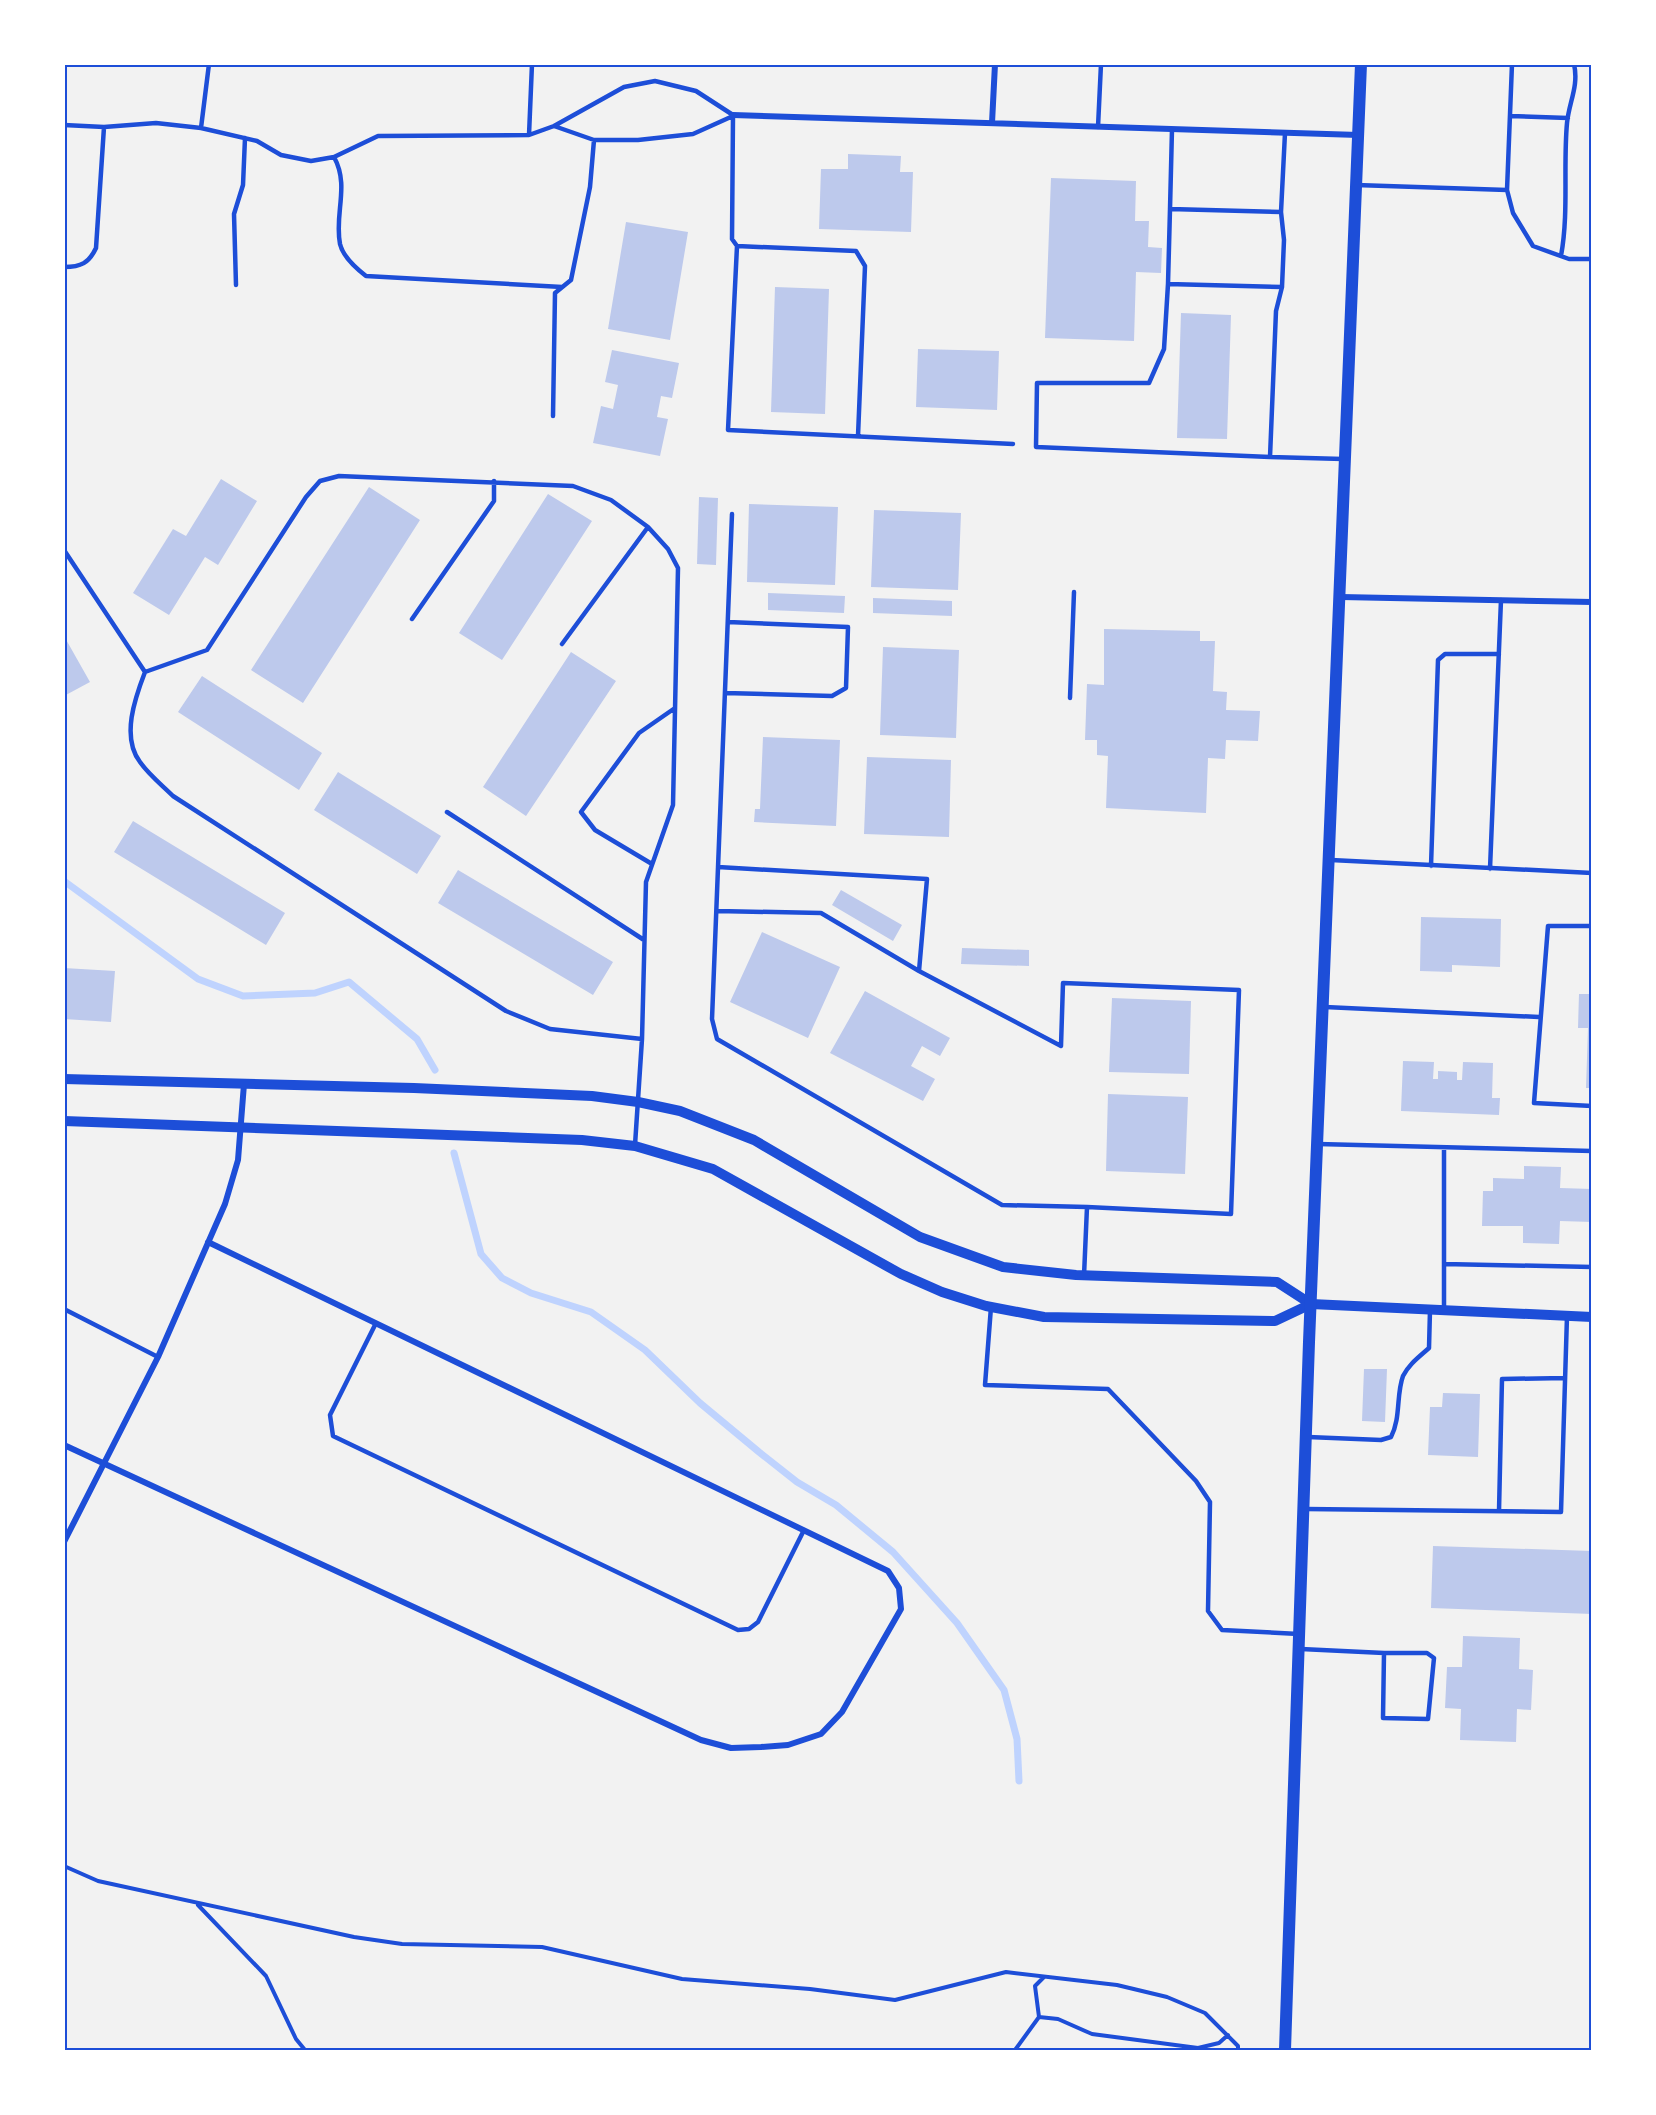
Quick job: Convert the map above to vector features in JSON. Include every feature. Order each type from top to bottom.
[{"type":"main road","points":[[1285,2050],[1303,1509],[1356,185],[1360,135],[1361,64]]},
{"type":"street","points":[[992,123],[995,64]]},
{"type":"street","points":[[733,116],[1360,135]]},
{"type":"street","points":[[1341,597],[1592,602]]},
{"type":"street","points":[[64,1078],[592,1096],[638,1102],[680,1111],[754,1140],[920,1237],[967,1256],[1003,1267],[1037,1273],[1084,1276],[1277,1282],[1311,1304]]},
{"type":"street","points":[[64,1542],[158,1357],[225,1203],[238,1160],[244,1084]]},
{"type":"street","points":[[64,1121],[582,1140],[635,1146],[713,1169],[901,1274],[942,1292],[991,1307],[1044,1317],[1275,1321],[1311,1304],[1592,1317]]},
{"type":"street","points":[[64,1445],[701,1740],[731,1748],[788,1745],[821,1734],[842,1712],[901,1609],[899,1588],[888,1571],[208,1242]]},
{"type":"lane","points":[[201,128],[209,64]]},
{"type":"lane","points":[[529,135],[531,64]]},
{"type":"lane","points":[[1098,127],[1101,64]]},
{"type":"lane","points":[[1512,64],[1507,190],[1514,213],[1533,246],[1561,256],[1592,259]]},
{"type":"lane","points":[[1561,256],[1564,237],[1568,118],[1577,81],[1574,64]]},
{"type":"lane","points":[[64,125],[104,127],[156,123],[201,128],[244,138],[291,157],[311,161],[334,156],[378,136],[529,135],[554,126],[624,87],[655,81],[696,91],[733,116]]},
{"type":"lane","points":[[554,126],[594,140],[638,140],[693,134],[733,116]]},
{"type":"lane","points":[[733,116],[732,239],[736,246],[728,430],[1013,444]]},
{"type":"lane","points":[[1510,116],[1568,118]]},
{"type":"lane","points":[[64,267],[78,267],[91,259],[96,248],[104,127]]},
{"type":"lane","points":[[1172,129],[1164,349],[1149,383],[1037,383],[1036,447],[1346,459]]},
{"type":"lane","points":[[1270,457],[1276,311],[1282,287],[1284,240],[1281,212],[1285,133]]},
{"type":"lane","points":[[237,285],[234,214],[243,185],[244,138]]},
{"type":"lane","points":[[553,416],[555,293],[571,280],[590,187],[594,140]]},
{"type":"lane","points":[[334,156],[342,171],[340,245],[350,261],[366,276],[562,287]]},
{"type":"lane","points":[[1356,185],[1507,190]]},
{"type":"lane","points":[[1170,208],[1281,212]]},
{"type":"lane","points":[[736,246],[856,251],[861,256],[865,266],[858,436]]},
{"type":"lane","points":[[1167,285],[1282,287]]},
{"type":"lane","points":[[635,1146],[642,1039],[646,882],[673,805],[678,568],[668,549],[648,526],[611,500],[573,486],[339,476],[320,481],[306,497],[207,650],[145,672],[132,704],[132,736],[139,761],[173,796],[506,1011],[550,1029],[642,1039]]},
{"type":"lane","points":[[412,619],[494,501],[494,481]]},
{"type":"lane","points":[[717,911],[821,914],[919,971],[1061,1046],[1063,983],[1239,990],[1231,1214],[1002,1205],[717,1039],[712,1019],[732,514]]},
{"type":"lane","points":[[562,644],[648,526]]},
{"type":"lane","points":[[64,550],[145,672]]},
{"type":"lane","points":[[1070,698],[1074,592]]},
{"type":"lane","points":[[1490,869],[1502,600]]},
{"type":"lane","points":[[725,693],[832,696],[846,688],[848,627],[728,622]]},
{"type":"lane","points":[[1431,866],[1438,660],[1445,654],[1499,654]]},
{"type":"lane","points":[[652,864],[595,830],[581,812],[639,733],[675,708]]},
{"type":"lane","points":[[447,812],[644,940]]},
{"type":"lane","points":[[1329,860],[1592,873]]},
{"type":"lane","points":[[718,867],[927,879],[919,971]]},
{"type":"lane","points":[[1592,926],[1548,926],[1534,1102],[1592,1106]]},
{"type":"lane","points":[[1323,1007],[1539,1017]]},
{"type":"lane","points":[[1317,1144],[1592,1151]]},
{"type":"lane","points":[[1444,1148],[1444,1310]]},
{"type":"lane","points":[[1084,1276],[1087,1207]]},
{"type":"lane","points":[[1444,1264],[1592,1267]]},
{"type":"lane","points":[[991,1307],[985,1385],[1108,1389],[1196,1481],[1210,1502],[1208,1611],[1222,1630],[1299,1634]]},
{"type":"lane","points":[[64,1309],[158,1357]]},
{"type":"lane","points":[[1306,1437],[1381,1440],[1391,1437],[1395,1429],[1403,1377],[1413,1361],[1429,1348],[1430,1309]]},
{"type":"lane","points":[[1303,1509],[1561,1512],[1567,1316]]},
{"type":"lane","points":[[376,1323],[330,1414],[333,1436],[355,1447],[738,1630],[748,1629],[758,1622],[804,1530]]},
{"type":"lane","points":[[1499,1511],[1502,1379],[1565,1378]]},
{"type":"lane","points":[[1298,1649],[1427,1653],[1434,1658],[1428,1719],[1386,1719],[1381,1715],[1384,1653]]},
{"type":"path","points":[[64,1866],[98,1881],[354,1937],[402,1944],[542,1947],[682,1979],[810,1989],[895,2000],[1006,1972],[1022,1972],[1044,1977],[1118,1985],[1167,1997],[1205,2013],[1238,2046],[1238,2050]]},
{"type":"path","points":[[197,1904],[266,1976],[296,2039],[305,2050]]},
{"type":"path","points":[[1015,2050],[1039,2017],[1035,1986],[1044,1977]]},
{"type":"path","points":[[1039,2017],[1058,2019],[1092,2034],[1198,2048],[1219,2043],[1228,2035]]},
{"type":"building","points":[[848,154],[901,156],[900,172],[913,172],[911,232],[819,229],[821,169],[848,169]]},
{"type":"building","points":[[1051,178],[1136,181],[1135,221],[1149,221],[1148,247],[1162,248],[1161,273],[1136,272],[1134,341],[1045,338]]},
{"type":"building","points":[[626,222],[688,232],[670,340],[608,329]]},
{"type":"building","points":[[775,287],[829,289],[825,414],[771,412]]},
{"type":"building","points":[[1181,313],[1231,315],[1227,439],[1177,438]]},
{"type":"building","points":[[918,349],[999,351],[997,410],[916,407]]},
{"type":"building","points":[[612,350],[679,363],[672,398],[661,396],[657,417],[668,419],[660,456],[593,443],[601,406],[613,409],[618,385],[605,382]]},
{"type":"building","points":[[221,479],[257,501],[218,565],[205,557],[169,615],[133,593],[173,529],[186,536]]},
{"type":"building","points":[[369,487],[420,520],[303,703],[251,670]]},
{"type":"building","points":[[548,494],[592,521],[502,660],[459,633]]},
{"type":"building","points":[[699,497],[718,498],[716,565],[697,564]]},
{"type":"building","points":[[749,504],[838,507],[835,585],[747,582]]},
{"type":"building","points":[[874,510],[961,513],[958,590],[871,587]]},
{"type":"building","points":[[768,593],[845,596],[844,613],[768,610]]},
{"type":"building","points":[[873,598],[952,601],[952,616],[873,613]]},
{"type":"building","points":[[1104,629],[1200,631],[1200,641],[1215,641],[1213,691],[1227,692],[1226,710],[1260,711],[1258,741],[1226,740],[1225,759],[1208,758],[1206,813],[1106,808],[1108,756],[1097,755],[1097,740],[1085,740],[1087,684],[1104,685]]},
{"type":"building","points":[[64,636],[90,682],[64,696]]},
{"type":"building","points":[[883,647],[959,650],[956,738],[880,735]]},
{"type":"building","points":[[571,652],[616,681],[526,816],[483,787]]},
{"type":"building","points":[[202,676],[322,753],[299,790],[178,712]]},
{"type":"building","points":[[763,737],[840,740],[836,826],[754,822],[755,809],[760,809]]},
{"type":"building","points":[[867,757],[951,760],[949,837],[864,834]]},
{"type":"building","points":[[338,772],[441,836],[417,874],[314,810]]},
{"type":"building","points":[[133,821],[285,913],[266,945],[114,852]]},
{"type":"building","points":[[458,870],[613,962],[593,995],[438,903]]},
{"type":"building","points":[[841,890],[902,925],[893,941],[832,905]]},
{"type":"building","points":[[1421,917],[1501,919],[1500,967],[1452,965],[1452,972],[1420,971]]},
{"type":"building","points":[[762,932],[840,967],[808,1038],[730,1002]]},
{"type":"building","points":[[962,948],[1029,950],[1029,966],[961,964]]},
{"type":"building","points":[[64,968],[115,971],[111,1022],[64,1019]]},
{"type":"building","points":[[1590,976],[1592,976],[1592,1088],[1586,1088],[1588,1028],[1578,1028],[1579,994],[1589,994]]},
{"type":"building","points":[[865,991],[950,1038],[940,1056],[922,1046],[911,1066],[935,1079],[923,1101],[830,1053]]},
{"type":"building","points":[[1112,998],[1191,1001],[1189,1074],[1109,1072]]},
{"type":"building","points":[[1403,1061],[1434,1062],[1433,1079],[1438,1079],[1438,1071],[1457,1072],[1457,1080],[1462,1080],[1463,1062],[1493,1063],[1492,1098],[1500,1098],[1499,1115],[1401,1111]]},
{"type":"building","points":[[1108,1094],[1188,1097],[1185,1174],[1106,1171]]},
{"type":"building","points":[[1524,1166],[1561,1167],[1560,1188],[1592,1189],[1592,1222],[1560,1221],[1559,1244],[1523,1243],[1523,1226],[1482,1226],[1483,1191],[1493,1191],[1493,1178],[1524,1179]]},
{"type":"building","points":[[1364,1369],[1387,1369],[1385,1422],[1362,1421]]},
{"type":"building","points":[[1443,1393],[1480,1394],[1478,1457],[1428,1455],[1430,1407],[1442,1407]]},
{"type":"building","points":[[1433,1546],[1592,1551],[1592,1614],[1431,1608]]},
{"type":"building","points":[[1463,1636],[1520,1638],[1519,1669],[1533,1670],[1531,1710],[1517,1709],[1516,1742],[1460,1740],[1461,1709],[1445,1708],[1447,1667],[1462,1667]]},
{"type":"waterway","points":[[64,881],[198,979],[243,996],[315,993],[349,982],[417,1039],[435,1070]]},
{"type":"waterway","points":[[454,1153],[481,1254],[502,1278],[531,1293],[591,1312],[645,1350],[700,1403],[759,1452],[797,1482],[836,1505],[893,1552],[957,1623],[1004,1690],[1017,1739],[1019,1781]]}]
